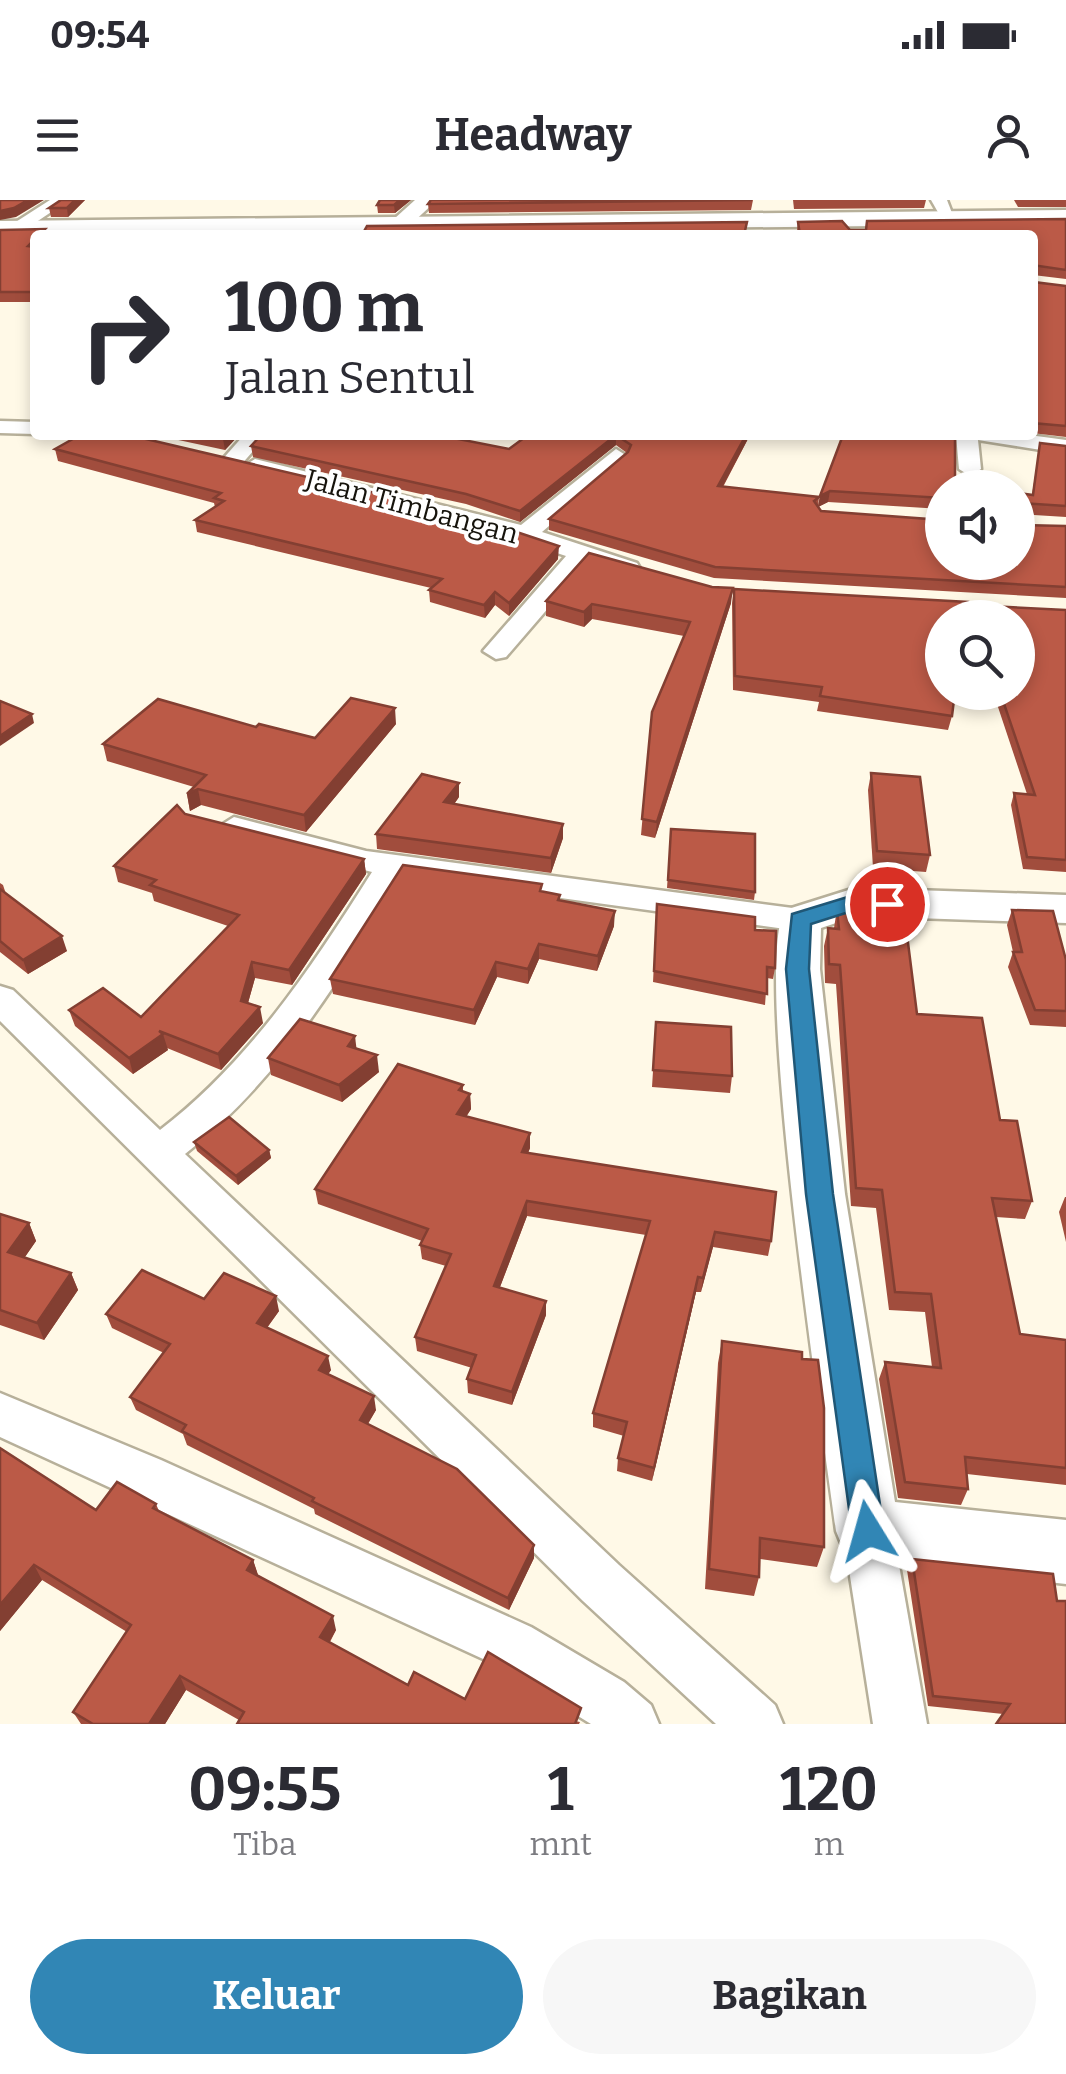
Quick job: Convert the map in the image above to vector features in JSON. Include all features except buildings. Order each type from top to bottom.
[{"type":"main road","points":[[8,228],[401,223],[438,229],[852,227],[944,209],[1066,216]]},
{"type":"street","points":[[8,228],[62,200]]},
{"type":"street","points":[[401,223],[428,200]]},
{"type":"street","points":[[0,427],[30,428]]},
{"type":"street","name":"Jalan Timbangan","points":[[249,440],[223,459],[464,514],[657,576]]},
{"type":"street","points":[[968,440],[970,469]]},
{"type":"street","points":[[1019,440],[1066,447]]},
{"type":"street","points":[[524,535],[616,456]]},
{"type":"street","points":[[496,651],[542,594],[582,554]]},
{"type":"street","points":[[200,818],[394,864],[800,920],[854,902],[1066,909]]},
{"type":"street","points":[[159,1152],[198,1125],[234,1092],[309,1001],[394,864]]},
{"type":"street","points":[[800,920],[798,969],[819,1194],[900,1724]]},
{"type":"street","points":[[0,999],[602,1583],[756,1724]]},
{"type":"street","points":[[0,1415],[90,1451],[520,1650],[599,1692],[632,1724]]},
{"type":"street","points":[[868,1531],[1066,1552]]},
{"type":"route","points":[[868,1531],[819,1194],[798,969],[800,920],[854,902],[887,904]]}]
